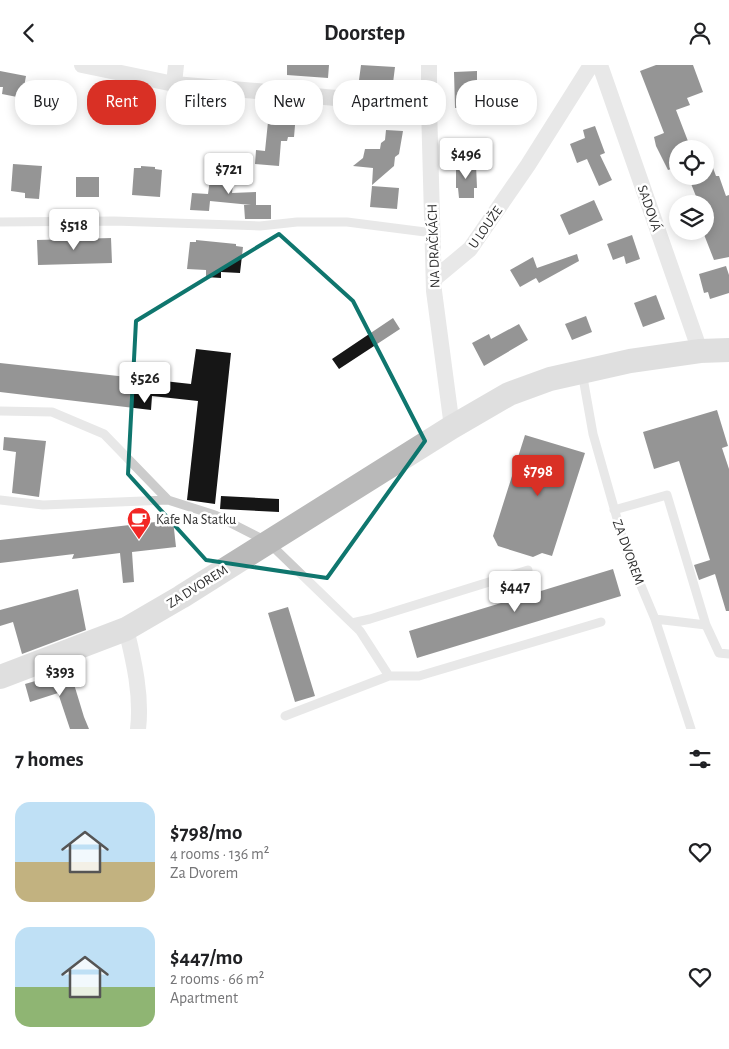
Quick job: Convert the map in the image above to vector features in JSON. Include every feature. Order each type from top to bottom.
[{"type":"street","points":[[82,65],[166,81]]},
{"type":"street","points":[[174,80],[176,65]]},
{"type":"street","name":"NA DRAČKÁCH","points":[[429,65],[429,80]]},
{"type":"street","name":"U LOUŽE","points":[[434,279],[470,249],[528,165],[591,65]]},
{"type":"street","name":"SADOVÁ","points":[[600,65],[700,351]]},
{"type":"street","points":[[245,89],[333,97]]},
{"type":"street","name":"NA DRAČKÁCH","points":[[430,125],[434,279],[452,427]]},
{"type":"street","name":"ZA DVOREM","points":[[0,677],[126,629],[181,597],[452,427],[509,394],[550,379],[630,361],[700,351],[729,350]]},
{"type":"street","points":[[126,629],[137,686],[140,720],[138,729]]},
{"type":"lane","points":[[0,223],[114,221],[260,226],[296,222],[347,222],[433,233]]},
{"type":"lane","name":"ZA DVOREM","points":[[582,371],[593,434],[626,550],[655,619],[691,729]]},
{"type":"lane","points":[[0,411],[52,412],[104,434],[168,501]]},
{"type":"lane","points":[[614,510],[667,495],[706,625],[719,653],[729,654]]},
{"type":"lane","points":[[0,500],[43,505],[168,501],[215,515],[268,542],[360,631],[389,676]]},
{"type":"lane","points":[[352,623],[528,570]]},
{"type":"lane","points":[[655,619],[706,625]]},
{"type":"lane","points":[[285,716],[389,676],[419,675],[602,622]]},
{"type":"highlighted area","points":[[279,234],[353,301],[425,441],[327,578],[206,560],[128,474],[136,321]]},
{"type":"building","points":[[287,65],[329,65],[328,78],[287,75]]},
{"type":"building","points":[[361,65],[395,67],[393,80],[359,80]]},
{"type":"building","points":[[656,65],[693,65],[703,92],[687,98],[690,105],[676,110],[688,140],[669,140],[668,170],[656,146],[654,137],[664,133],[640,71]]},
{"type":"building","points":[[0,71],[26,76],[25,80],[15,80],[15,97],[2,94],[3,87],[0,87]]},
{"type":"building","points":[[477,71],[477,80],[456,80],[455,108],[454,72]]},
{"type":"building","points":[[268,125],[295,125],[294,137],[288,137],[287,141],[281,141],[279,166],[255,164],[256,150],[265,151]]},
{"type":"building","points":[[595,126],[605,153],[600,155],[612,180],[599,186],[587,159],[577,163],[570,144],[585,138],[583,130]]},
{"type":"building","points":[[386,130],[403,131],[399,154],[395,157],[394,166],[372,185],[373,168],[353,166],[363,158],[365,149],[380,149],[381,143],[385,140]]},
{"type":"building","points":[[13,164],[42,166],[39,199],[25,198],[25,193],[11,191]]},
{"type":"building","points":[[212,164],[235,167],[232,193],[256,192],[256,205],[271,205],[271,219],[245,219],[244,205],[251,205],[210,201],[209,211],[190,210],[192,193],[208,194]]},
{"type":"building","points":[[456,164],[476,164],[477,188],[474,188],[474,198],[459,198],[458,188],[456,188]]},
{"type":"building","points":[[141,166],[155,167],[155,169],[162,170],[160,197],[132,195],[134,168],[141,168]]},
{"type":"building","points":[[714,171],[716,176],[719,176],[726,196],[729,195],[729,257],[714,260],[706,240],[714,240],[714,195],[695,195],[692,185],[714,185]]},
{"type":"building","points":[[76,177],[99,177],[99,197],[76,197]]},
{"type":"building","points":[[372,186],[399,188],[397,209],[370,207]]},
{"type":"building","points":[[594,200],[603,220],[569,235],[560,215]]},
{"type":"building","points":[[632,235],[640,259],[626,264],[624,256],[613,260],[607,244]]},
{"type":"building","points":[[111,238],[112,263],[38,265],[37,240]]},
{"type":"building","points":[[196,240],[236,244],[236,246],[243,247],[240,273],[221,272],[221,278],[206,277],[206,270],[187,269],[190,242],[196,242]]},
{"type":"building","points":[[577,254],[579,261],[539,283],[536,278],[520,287],[510,270],[533,257],[537,268]]},
{"type":"building","points":[[726,266],[729,275],[729,293],[710,299],[708,292],[704,293],[699,274]]},
{"type":"building","points":[[656,295],[665,319],[643,327],[634,303]]},
{"type":"building","points":[[586,316],[592,332],[572,340],[565,324]]},
{"type":"building","points":[[393,318],[400,329],[339,369],[332,359]]},
{"type":"building","points":[[519,324],[528,340],[484,366],[472,343],[489,334],[491,339]]},
{"type":"building","points":[[196,349],[231,353],[215,504],[187,500],[198,401],[152,396],[151,410],[0,392],[0,363],[191,384]]},
{"type":"building","points":[[717,410],[728,446],[722,448],[729,469],[729,611],[726,611],[715,574],[699,580],[694,565],[710,560],[679,461],[654,469],[643,432]]},
{"type":"building","points":[[525,435],[585,453],[552,556],[542,553],[533,557],[498,546],[493,536]]},
{"type":"building","points":[[4,437],[46,441],[39,497],[12,493],[16,452],[3,450]]},
{"type":"building","points":[[221,496],[279,499],[279,512],[220,509]]},
{"type":"building","points":[[173,520],[176,547],[132,552],[134,582],[123,583],[120,553],[72,559],[74,554],[0,563],[0,540]]},
{"type":"building","points":[[613,569],[621,596],[417,658],[409,631]]},
{"type":"building","points":[[78,589],[86,630],[22,654],[13,622],[0,626],[0,610]]},
{"type":"building","points":[[288,607],[315,696],[295,702],[268,613]]},
{"type":"building","points":[[70,671],[89,729],[70,729],[58,693],[30,702],[25,684]]},
{"type":"place","name":"Kafe Na Statku","points":[[139,540]]}]
